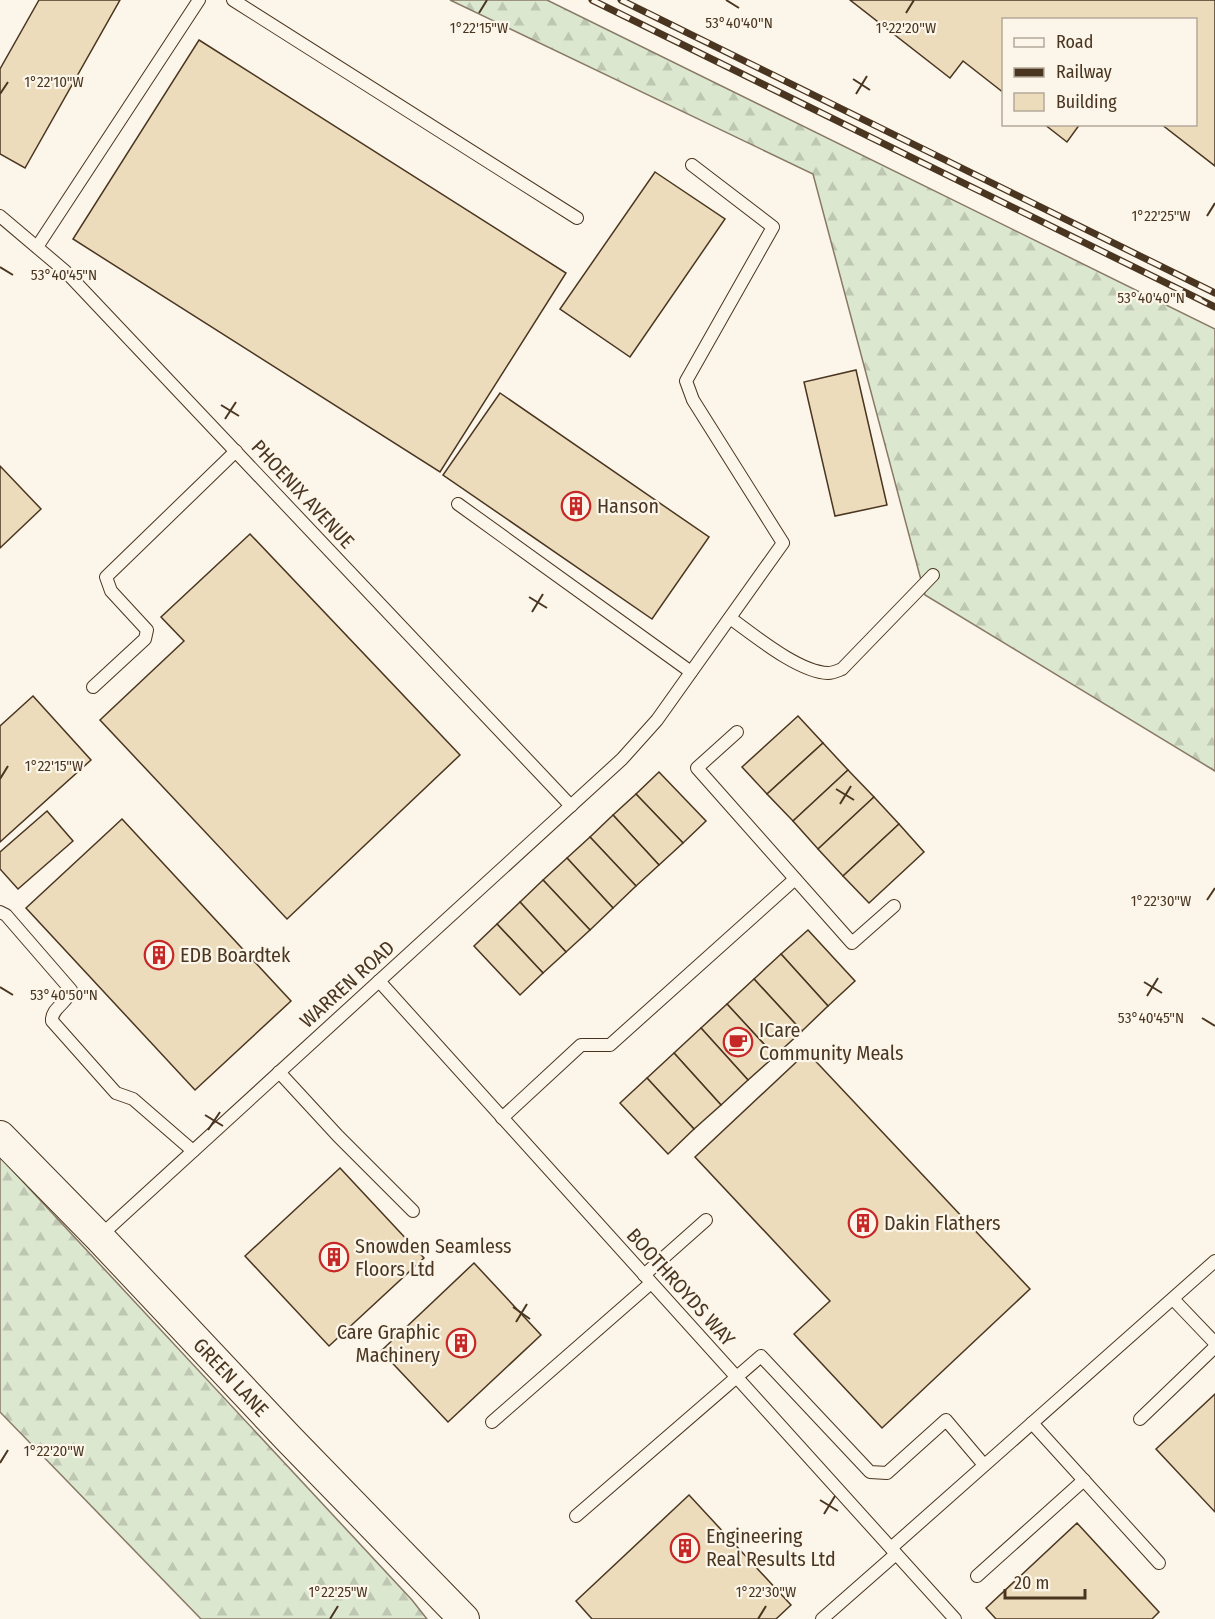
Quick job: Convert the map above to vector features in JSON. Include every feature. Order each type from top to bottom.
[{"type":"street","name":"GREEN LANE","points":[[0,1136],[464,1619]]},
{"type":"lane","points":[[37,247],[199,0]]},
{"type":"lane","points":[[233,0],[577,218]]},
{"type":"lane","name":"WARREN ROAD","points":[[99,1237],[622,759],[657,720],[783,543],[693,400],[686,381],[773,227],[692,165]]},
{"type":"lane","name":"PHOENIX AVENUE","points":[[0,216],[65,271],[571,806]]},
{"type":"lane","points":[[93,687],[145,639],[147,630],[111,591],[106,577],[236,451]]},
{"type":"lane","points":[[458,504],[691,672]]},
{"type":"lane","points":[[730,618],[771,649],[818,671],[830,673],[842,669],[933,575]]},
{"type":"lane","points":[[737,732],[697,768],[852,943],[894,906]]},
{"type":"lane","points":[[502,1118],[581,1045],[610,1046],[795,879]]},
{"type":"lane","points":[[0,912],[6,915],[71,990],[68,999],[53,1013],[52,1021],[116,1093],[133,1100],[193,1151]]},
{"type":"lane","name":"BOOTHROYDS WAY","points":[[379,981],[955,1619]]},
{"type":"lane","points":[[279,1072],[338,1136],[413,1211]]},
{"type":"lane","points":[[492,1422],[647,1279],[706,1220]]},
{"type":"lane","points":[[822,1619],[984,1465],[1215,1261]]},
{"type":"lane","points":[[1173,1299],[1215,1342]]},
{"type":"lane","points":[[1140,1419],[1215,1347]]},
{"type":"lane","points":[[576,1515],[761,1356],[870,1472],[887,1473],[946,1420],[984,1465]]},
{"type":"lane","points":[[1032,1424],[1158,1563]]},
{"type":"lane","points":[[977,1576],[1084,1480]]},
{"type":"green space","points":[[450,0],[547,0],[1215,329],[1215,771],[925,595],[813,174]]},
{"type":"green space","points":[[0,1157],[412,1600],[427,1619],[201,1619],[0,1412]]},
{"type":"building","points":[[39,0],[120,0],[25,168],[0,154],[0,69]]},
{"type":"building","points":[[850,0],[1215,0],[1215,166],[1164,126],[1197,126],[1197,18],[1002,18],[1002,91],[963,61],[950,78]]},
{"type":"building","points":[[199,40],[566,273],[440,472],[73,239]]},
{"type":"building","points":[[1047,126],[1079,126],[1067,142]]},
{"type":"building","points":[[655,172],[725,219],[630,357],[560,309]]},
{"type":"building","points":[[856,370],[887,505],[835,516],[804,382]]},
{"type":"building","name":"Hanson","points":[[500,393],[709,537],[652,619],[443,475]]},
{"type":"building","points":[[0,466],[41,509],[0,548]]},
{"type":"building","points":[[250,534],[460,755],[287,919],[100,720],[184,641],[161,617]]},
{"type":"building","points":[[33,696],[91,760],[0,842],[0,726]]},
{"type":"building","points":[[798,716],[823,743],[767,794],[742,767]]},
{"type":"building","points":[[823,743],[848,770],[793,821],[767,794]]},
{"type":"building","points":[[848,770],[874,797],[818,849],[793,821]]},
{"type":"building","points":[[659,772],[706,821],[683,843],[636,794]]},
{"type":"building","points":[[636,794],[683,843],[659,865],[613,815]]},
{"type":"building","points":[[874,797],[899,824],[843,876],[818,849]]},
{"type":"building","points":[[47,811],[73,841],[18,889],[0,869],[0,852]]},
{"type":"building","points":[[613,815],[659,865],[636,886],[590,837]]},
{"type":"building","name":"EDB Boardtek","points":[[122,819],[291,1001],[195,1090],[26,908]]},
{"type":"building","points":[[899,824],[924,852],[869,903],[843,876]]},
{"type":"building","points":[[590,837],[636,886],[613,908],[567,858]]},
{"type":"building","points":[[567,858],[613,908],[590,930],[543,880]]},
{"type":"building","points":[[543,880],[590,930],[566,952],[520,902]]},
{"type":"building","points":[[520,902],[566,952],[543,973],[497,924]]},
{"type":"building","points":[[497,924],[543,973],[520,995],[474,946]]},
{"type":"building","points":[[808,930],[855,981],[828,1006],[781,954]]},
{"type":"building","points":[[781,954],[828,1006],[802,1031],[754,979]]},
{"type":"building","points":[[754,979],[802,1031],[775,1056],[727,1004]]},
{"type":"building","name":"ICare Community Meals","points":[[727,1004],[775,1056],[748,1080],[701,1028]]},
{"type":"building","points":[[701,1028],[748,1080],[721,1105],[674,1053]]},
{"type":"building","name":"Dakin Flathers","points":[[807,1052],[1030,1289],[882,1428],[794,1334],[830,1301],[695,1157]]},
{"type":"building","points":[[674,1053],[721,1105],[694,1129],[647,1078]]},
{"type":"building","points":[[647,1078],[694,1129],[668,1154],[620,1103]]},
{"type":"building","name":"Snowden Seamless Floors Ltd","points":[[340,1168],[424,1258],[329,1346],[245,1256]]},
{"type":"building","name":"Care Graphic Machinery","points":[[474,1263],[541,1335],[448,1422],[381,1351]]},
{"type":"building","points":[[1215,1394],[1215,1512],[1156,1449]]},
{"type":"building","name":"Engineering Real Results Ltd","points":[[689,1495],[791,1605],[776,1619],[592,1619],[576,1601]]},
{"type":"building","points":[[1077,1523],[1159,1612],[1152,1619],[996,1619],[986,1608]]},
{"type":"railway","points":[[592,0],[1215,307]]},
{"type":"railway","points":[[621,0],[1215,293]]},
{"type":"place","name":"Hanson","points":[[576,506]]},
{"type":"place","name":"EDB Boardtek","points":[[159,955]]},
{"type":"place","name":"ICare Community Meals","points":[[738,1042]]},
{"type":"place","name":"Dakin Flathers","points":[[863,1223]]},
{"type":"place","name":"Snowden Seamless Floors Ltd","points":[[334,1257]]},
{"type":"place","name":"Care Graphic Machinery","points":[[461,1343]]},
{"type":"place","name":"Engineering Real Results Ltd","points":[[685,1548]]}]
